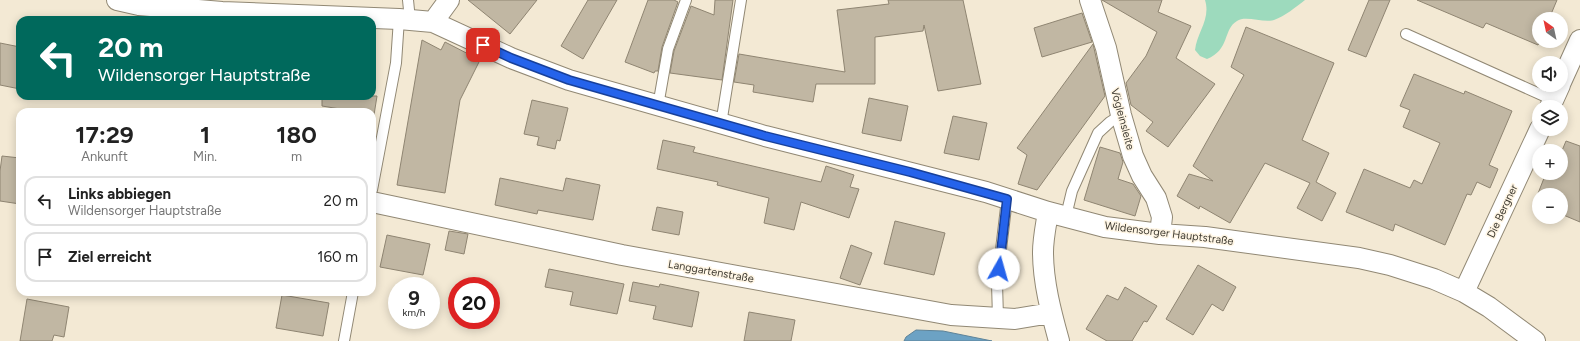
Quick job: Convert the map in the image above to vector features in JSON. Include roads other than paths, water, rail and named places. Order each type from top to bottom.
[{"type":"street","name":"Wildensorger Hauptstraße","points":[[117,0],[139,5],[222,12],[327,16]]},
{"type":"street","points":[[433,22],[449,0]]},
{"type":"street","name":"Vögleinsleite","points":[[1090,0],[1106,48],[1121,115],[1133,156],[1142,176],[1156,198],[1162,218],[1160,234]]},
{"type":"street","name":"Wildensorger Hauptstraße","points":[[376,18],[433,22],[511,58],[569,80],[721,124],[956,184],[1105,227],[1160,234],[1205,237],[1359,258],[1390,265],[1419,274],[1464,292],[1489,307],[1535,341]]},
{"type":"street","points":[[1556,93],[1580,40]]},
{"type":"street","name":"Die Bergner","points":[[1464,292],[1537,136]]},
{"type":"street","name":"Langgartenstraße","points":[[376,203],[630,256],[951,315],[1016,319],[1051,313]]},
{"type":"street","points":[[1057,214],[1043,252],[1045,284],[1059,341]]},
{"type":"lane","points":[[376,169],[408,0]]},
{"type":"lane","points":[[658,106],[668,49],[686,0]]},
{"type":"lane","points":[[721,124],[741,0]]},
{"type":"lane","points":[[1406,34],[1556,93]]},
{"type":"lane","points":[[1057,214],[1072,191],[1098,133],[1110,122],[1121,115]]},
{"type":"lane","points":[[998,318],[997,283],[1007,199]]},
{"type":"lane","points":[[344,341],[352,296]]},
{"type":"water","points":[[916,330],[943,331],[992,341],[904,341],[906,337]]}]
